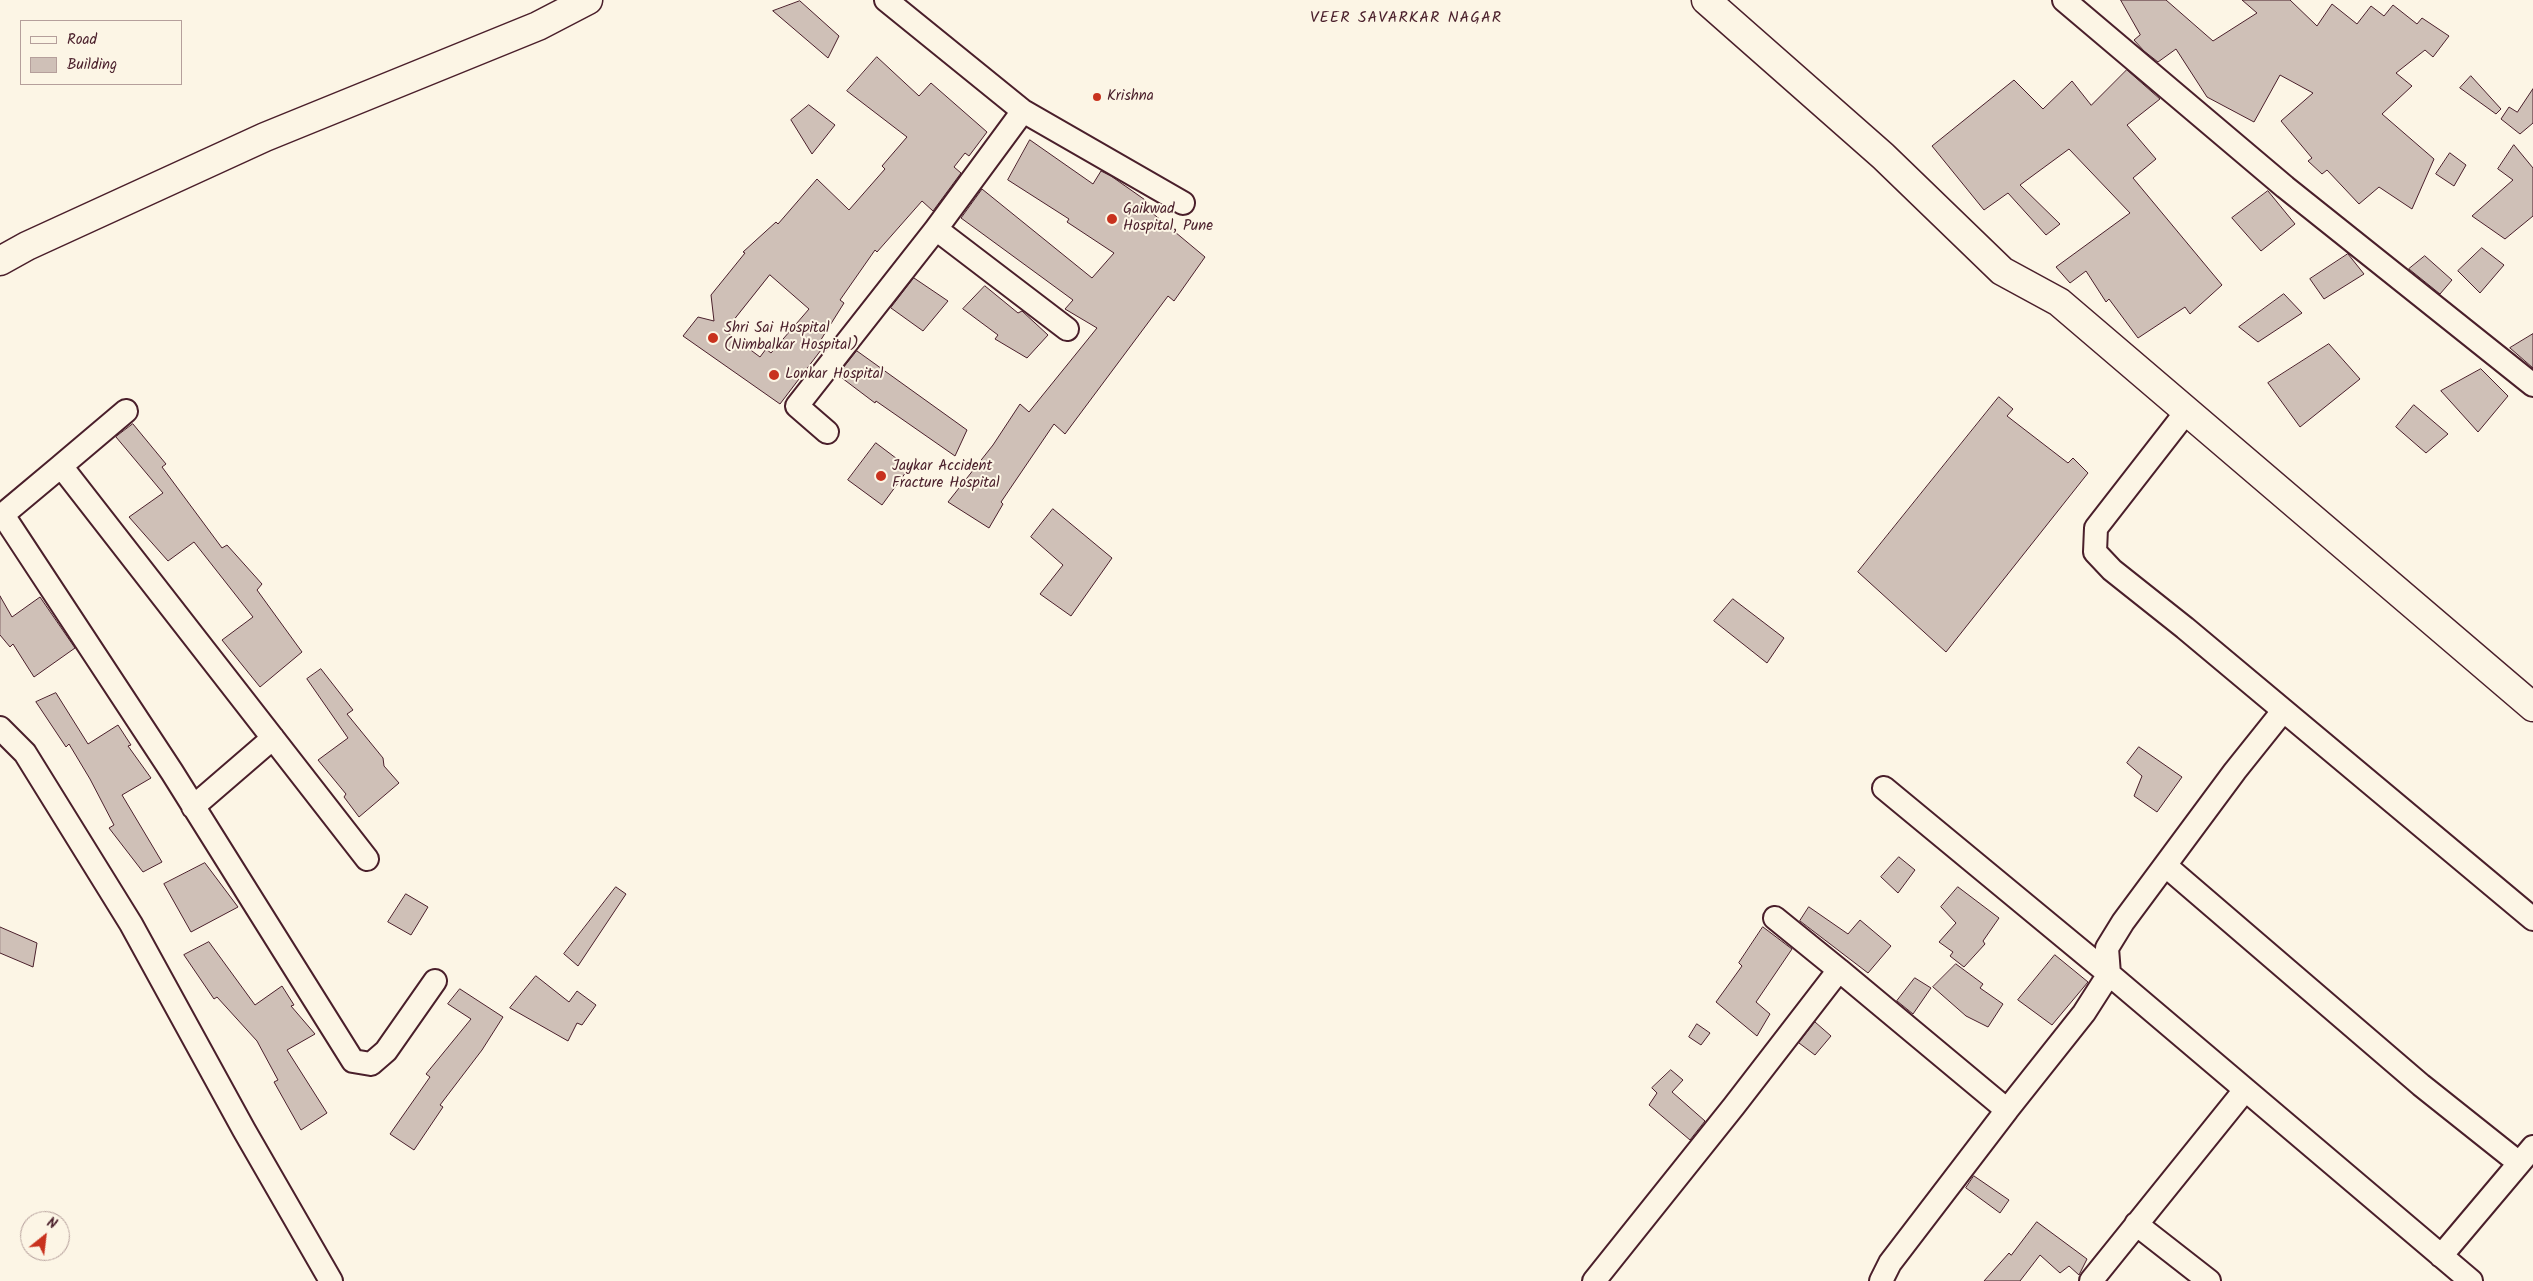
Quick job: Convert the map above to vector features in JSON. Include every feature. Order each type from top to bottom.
[{"type":"main road","points":[[0,261],[27,246],[265,137],[538,26],[588,0]]},
{"type":"main road","points":[[1706,0],[1883,156],[2002,271],[2059,302],[2533,707]]},
{"type":"street","points":[[886,0],[1023,111],[1183,203]]},
{"type":"street","points":[[2064,0],[2284,187],[2533,385]]},
{"type":"street","points":[[827,432],[797,406],[936,229],[1023,111]]},
{"type":"street","points":[[936,229],[1067,329]]},
{"type":"street","points":[[126,411],[2,516],[193,807],[353,1061],[371,1064],[386,1051],[435,981]]},
{"type":"street","points":[[2187,411],[2096,528],[2095,552],[2112,570],[2185,628],[2533,919]]},
{"type":"street","points":[[61,466],[367,860]]},
{"type":"street","points":[[1881,1281],[1890,1263],[2084,1013],[2109,974],[2107,948],[2235,771],[2283,710]]},
{"type":"street","points":[[0,728],[25,753],[131,924],[244,1130],[331,1281]]},
{"type":"street","points":[[193,807],[273,738]]},
{"type":"street","points":[[1884,788],[2109,974],[2471,1281]]},
{"type":"street","points":[[2166,866],[2421,1085],[2526,1155],[2441,1256]]},
{"type":"street","points":[[1775,918],[2007,1110]]},
{"type":"street","points":[[1594,1281],[1717,1128],[1839,970]]},
{"type":"street","points":[[2091,1281],[2245,1090]]},
{"type":"street","points":[[2136,1224],[2209,1281]]},
{"type":"building","points":[[2121,0],[2166,0],[2213,41],[2257,13],[2242,0],[2290,0],[2317,26],[2332,4],[2357,24],[2371,6],[2384,16],[2393,5],[2417,24],[2422,18],[2449,36],[2433,57],[2425,50],[2396,73],[2412,86],[2382,114],[2434,159],[2412,209],[2379,187],[2359,204],[2327,170],[2322,174],[2308,161],[2312,158],[2281,121],[2313,93],[2280,75],[2254,122],[2207,97],[2176,49],[2158,62],[2144,51],[2134,40],[2140,35]]},
{"type":"building","points":[[800,1],[839,36],[828,58],[773,11]]},
{"type":"building","points":[[877,57],[919,96],[931,83],[987,132],[969,156],[965,153],[954,167],[961,173],[933,211],[922,201],[877,252],[875,250],[840,300],[844,303],[817,346],[821,350],[780,404],[683,336],[698,317],[714,321],[711,295],[745,253],[743,252],[776,222],[778,224],[817,179],[849,210],[885,169],[882,166],[907,137],[847,91]],"holes":[[[770,275],[809,309],[771,353],[766,349],[760,357],[728,333],[737,321],[735,319]]]},
{"type":"building","points":[[2127,70],[2160,99],[2127,125],[2156,159],[2133,178],[2222,285],[2190,314],[2185,307],[2138,338],[2109,299],[2106,302],[2086,271],[2070,283],[2056,267],[2130,213],[2069,149],[2020,185],[2060,224],[2046,235],[2008,193],[1984,210],[1932,146],[2014,80],[2043,109],[2072,81],[2091,105]]},
{"type":"building","points":[[2471,76],[2501,109],[2496,114],[2460,88]]},
{"type":"building","points":[[2533,89],[2533,123],[2520,134],[2501,119],[2509,107],[2517,112]]},
{"type":"building","points":[[809,105],[835,125],[812,154],[791,120]]},
{"type":"building","points":[[1030,140],[1093,184],[1101,171],[1111,176],[1148,202],[1145,207],[1205,257],[1174,301],[1168,296],[1065,434],[1054,424],[1001,502],[1003,504],[989,528],[948,502],[993,445],[1020,404],[1029,412],[1097,328],[1065,309],[1073,300],[961,218],[982,189],[1092,278],[1114,253],[1067,222],[1069,219],[1008,180]]},
{"type":"building","points":[[2514,145],[2533,168],[2533,216],[2505,239],[2472,216],[2513,180],[2498,169]]},
{"type":"building","points":[[2450,153],[2466,165],[2454,186],[2436,174]]},
{"type":"building","points":[[2268,191],[2295,224],[2261,251],[2232,218]]},
{"type":"building","points":[[2482,248],[2504,265],[2480,293],[2458,271]]},
{"type":"building","points":[[2348,254],[2364,274],[2324,299],[2310,279]]},
{"type":"building","points":[[2425,256],[2452,280],[2440,294],[2409,269]]},
{"type":"building","points":[[914,278],[948,301],[923,331],[891,308]]},
{"type":"building","points":[[985,286],[1018,313],[1022,311],[1048,335],[1027,358],[995,339],[998,335],[963,309]]},
{"type":"building","points":[[2284,294],[2302,313],[2258,342],[2239,327]]},
{"type":"building","points":[[2533,334],[2533,368],[2510,348]]},
{"type":"building","points":[[2329,344],[2360,379],[2300,427],[2268,383]]},
{"type":"building","points":[[857,351],[967,430],[955,456],[876,401],[875,403],[838,375]]},
{"type":"building","points":[[2481,369],[2508,396],[2478,432],[2441,391]]},
{"type":"building","points":[[1999,397],[2013,409],[2007,416],[2068,463],[2073,458],[2088,473],[1946,652],[1858,572]]},
{"type":"building","points":[[2414,405],[2448,434],[2426,453],[2396,427]]},
{"type":"building","points":[[133,424],[166,464],[162,467],[222,548],[227,545],[262,584],[257,590],[302,652],[260,687],[222,640],[253,617],[194,542],[168,561],[129,517],[163,493],[116,437]]},
{"type":"building","points":[[876,443],[909,468],[882,505],[848,480]]},
{"type":"building","points":[[1053,509],[1112,558],[1071,616],[1040,594],[1063,565],[1031,537]]},
{"type":"building","points":[[0,596],[12,617],[40,597],[75,648],[34,677],[13,644],[10,647],[0,635]]},
{"type":"building","points":[[1733,599],[1784,638],[1767,663],[1714,621]]},
{"type":"building","points":[[321,669],[353,710],[347,714],[383,758],[384,766],[399,783],[359,817],[344,797],[346,794],[318,760],[348,738],[307,679]]},
{"type":"building","points":[[56,693],[88,744],[118,725],[131,745],[128,746],[151,778],[122,795],[162,862],[143,872],[109,828],[114,825],[90,779],[69,744],[66,747],[36,702]]},
{"type":"building","points":[[2139,747],[2182,777],[2157,812],[2134,796],[2142,776],[2127,763]]},
{"type":"building","points":[[1899,857],[1915,870],[1898,893],[1881,877]]},
{"type":"building","points":[[205,863],[238,907],[191,932],[164,884]]},
{"type":"building","points":[[616,887],[626,894],[578,966],[564,954]]},
{"type":"building","points":[[1958,887],[1999,918],[1983,941],[1985,944],[1964,967],[1950,956],[1953,952],[1939,942],[1956,923],[1941,907]]},
{"type":"building","points":[[406,894],[428,907],[411,935],[388,922]]},
{"type":"building","points":[[1809,907],[1848,934],[1860,920],[1891,946],[1868,973],[1800,921]]},
{"type":"building","points":[[0,927],[37,943],[33,967],[0,953]]},
{"type":"building","points":[[1763,927],[1792,949],[1756,1002],[1770,1014],[1757,1036],[1716,1002],[1742,966],[1739,963]]},
{"type":"building","points":[[209,942],[255,1005],[282,986],[294,1005],[291,1006],[315,1034],[287,1050],[327,1113],[301,1130],[274,1082],[278,1080],[257,1041],[217,997],[214,999],[184,955]]},
{"type":"building","points":[[2055,955],[2088,982],[2052,1025],[2018,1000]]},
{"type":"building","points":[[1956,964],[1983,984],[1980,988],[2003,1004],[1988,1027],[1966,1016],[1933,987]]},
{"type":"building","points":[[536,976],[569,1002],[577,991],[596,1005],[582,1025],[577,1023],[568,1041],[510,1008]]},
{"type":"building","points":[[1915,978],[1931,988],[1913,1014],[1897,1001]]},
{"type":"building","points":[[460,989],[503,1017],[482,1050],[440,1105],[443,1107],[414,1150],[390,1134],[430,1077],[426,1074],[471,1019],[448,1004]]},
{"type":"building","points":[[1815,1022],[1831,1036],[1815,1055],[1799,1043]]},
{"type":"building","points":[[1697,1024],[1710,1033],[1701,1045],[1689,1037]]},
{"type":"building","points":[[1671,1070],[1683,1080],[1672,1092],[1705,1121],[1690,1140],[1649,1105],[1657,1093],[1652,1088]]},
{"type":"building","points":[[1974,1176],[2009,1200],[2000,1213],[1966,1188]]},
{"type":"building","points":[[2037,1222],[2087,1259],[2079,1275],[2069,1266],[2060,1273],[2040,1255],[2020,1281],[1984,1281],[2009,1253],[2011,1255]]},
{"type":"place","name":"Krishna","points":[[1097,97]]},
{"type":"place","name":"Gaikwad Hospital, Pune","points":[[1112,219]]},
{"type":"place","name":"Shri Sai Hospital (Nimbalkar Hospital)","points":[[713,338]]},
{"type":"place","name":"Lonkar Hospital","points":[[774,375]]},
{"type":"place","name":"Jaykar Accident Fracture Hospital","points":[[881,476]]},
{"type":"district","name":"VEER SAVARKAR NAGAR","points":[[1406,19]]}]
